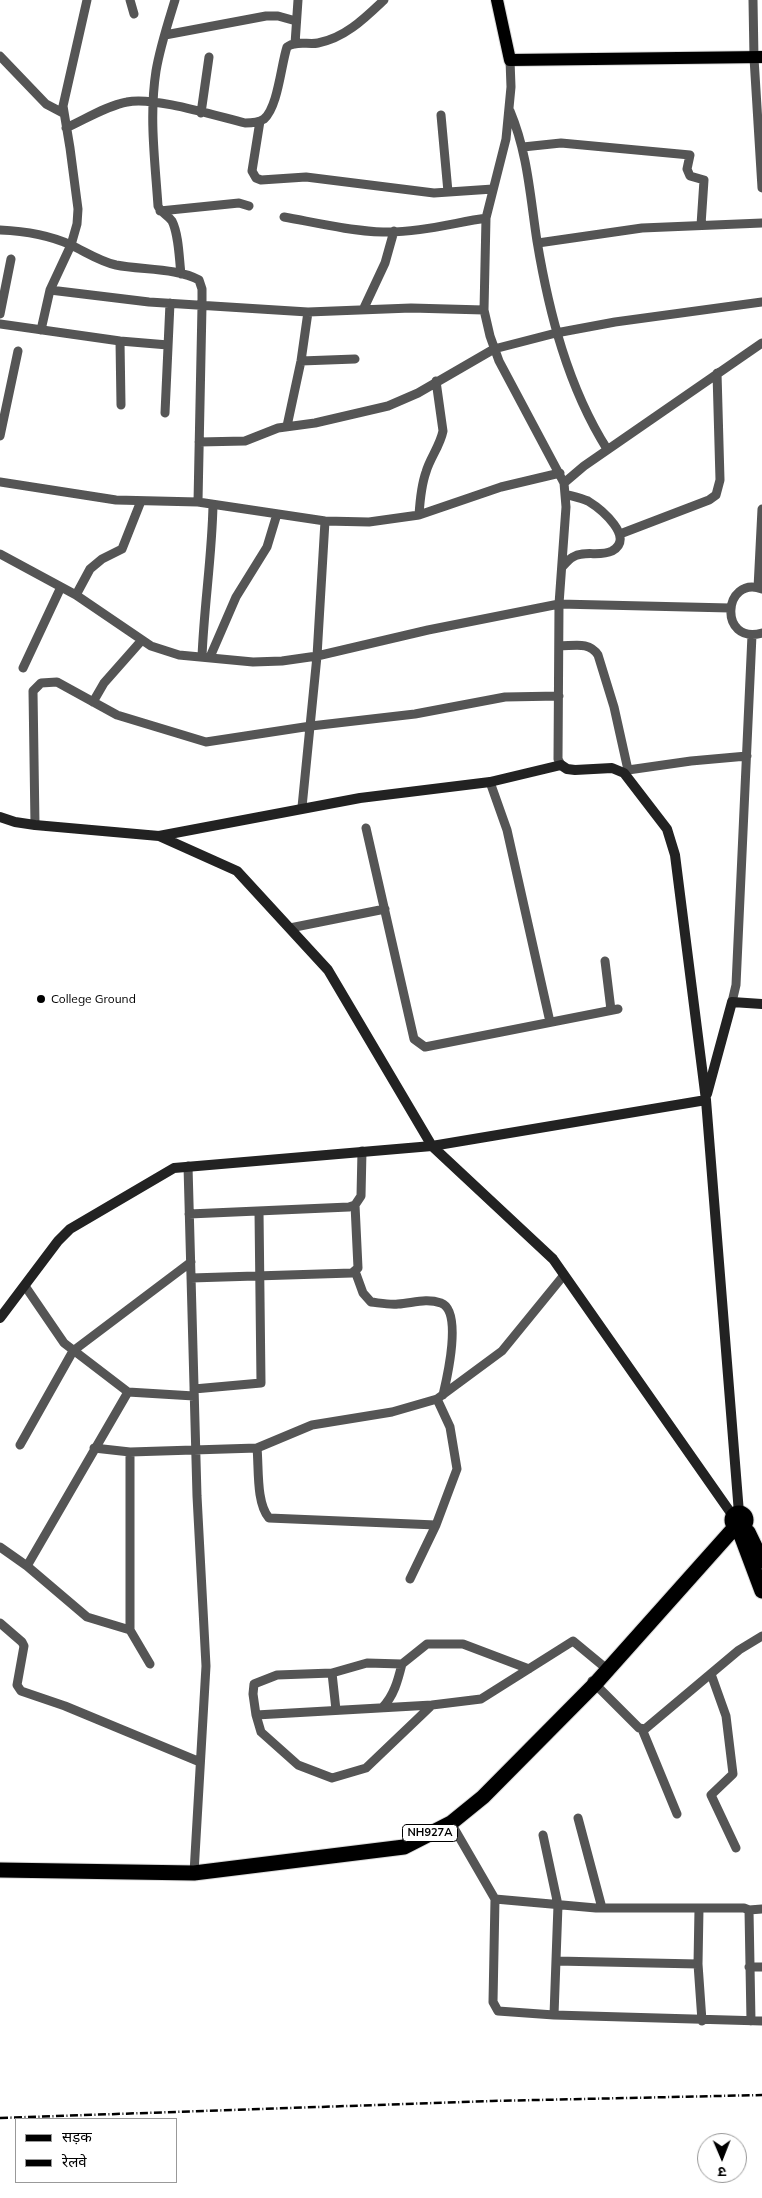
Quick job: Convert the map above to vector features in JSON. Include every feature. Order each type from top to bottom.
[{"type":"highway","points":[[737,1521],[762,1561]]},
{"type":"highway","points":[[737,1521],[762,1591]]},
{"type":"highway","name":"NH927A","points":[[0,1860],[195,1869],[393,1840],[447,1817],[478,1792],[593,1682],[602,1665],[737,1521]]},
{"type":"highway","name":"NH927A","points":[[0,1870],[195,1869],[404,1847],[451,1823],[483,1797],[593,1682],[737,1521]]},
{"type":"main road","points":[[497,0],[510,60],[758,58]]},
{"type":"main road","points":[[0,817],[14,822],[35,825],[159,836],[360,798],[490,782],[561,766],[575,770],[612,768],[626,772],[667,829],[675,855],[706,1100],[737,1521]]},
{"type":"main road","points":[[159,836],[238,871],[328,970],[432,1146],[553,1259],[737,1521]]},
{"type":"main road","points":[[706,1100],[732,1002],[762,1004]]},
{"type":"main road","points":[[0,1318],[58,1241],[70,1229],[174,1168],[432,1146],[706,1100]]},
{"type":"street","points":[[41,330],[50,290],[71,245],[77,224],[78,210],[63,113],[64,96],[87,0]]},
{"type":"street","points":[[130,0],[134,14]]},
{"type":"street","points":[[160,211],[153,138],[153,102],[156,72],[174,0]]},
{"type":"street","points":[[294,44],[298,0]]},
{"type":"street","points":[[66,128],[125,102],[153,102],[245,123],[260,121],[268,114],[274,98],[287,47],[294,44],[317,43],[348,31],[384,0]]},
{"type":"street","points":[[754,0],[758,58],[762,188]]},
{"type":"street","points":[[165,35],[266,16],[278,16],[296,21]]},
{"type":"street","points":[[0,56],[46,104],[63,113]]},
{"type":"street","points":[[201,113],[209,57]]},
{"type":"street","points":[[510,60],[510,110],[506,139],[486,218],[484,310],[486,325],[494,349],[564,483],[559,604],[558,759],[561,766]]},
{"type":"street","points":[[510,110],[523,147],[538,243],[556,333],[586,412],[607,449]]},
{"type":"street","points":[[441,115],[448,192]]},
{"type":"street","points":[[260,121],[252,170],[256,178],[261,180],[306,177],[422,192],[493,190]]},
{"type":"street","points":[[523,147],[561,143],[690,155],[687,169],[690,176],[704,180],[701,225]]},
{"type":"street","points":[[160,211],[239,203],[250,206]]},
{"type":"street","points":[[160,211],[169,217],[174,228],[181,274]]},
{"type":"street","points":[[284,218],[351,229],[394,231],[486,218]]},
{"type":"street","points":[[538,243],[642,228],[762,223]]},
{"type":"street","points":[[0,230],[40,235],[71,245],[105,262],[181,274],[199,280],[202,289],[202,306],[198,502]]},
{"type":"street","points":[[363,310],[385,263],[394,231]]},
{"type":"street","points":[[0,314],[11,260]]},
{"type":"street","points":[[50,290],[202,306],[308,312],[411,308],[484,310]]},
{"type":"street","points":[[199,442],[245,441],[287,426],[315,423],[388,406],[411,396],[494,349],[556,333],[615,322],[762,302]]},
{"type":"street","points":[[165,412],[170,303]]},
{"type":"street","points":[[287,426],[301,361],[308,312]]},
{"type":"street","points":[[0,324],[120,341],[168,345]]},
{"type":"street","points":[[120,341],[121,405]]},
{"type":"street","points":[[564,483],[607,449],[762,343]]},
{"type":"street","points":[[0,436],[18,351]]},
{"type":"street","points":[[301,361],[355,359]]},
{"type":"street","points":[[620,534],[709,500],[716,495],[720,480],[717,372]]},
{"type":"street","points":[[419,515],[421,492],[426,471],[442,439],[443,431],[436,381]]},
{"type":"street","points":[[0,482],[116,500],[198,502],[325,521],[369,522],[419,515],[501,487],[560,473]]},
{"type":"street","points":[[562,567],[574,556],[603,554],[613,550],[620,540],[620,534],[615,525],[588,501],[565,494]]},
{"type":"street","points":[[76,595],[90,569],[122,549],[141,501]]},
{"type":"street","points":[[206,657],[204,606],[212,550],[213,505]]},
{"type":"street","points":[[762,509],[760,589],[743,590],[732,601],[730,608],[733,623],[745,633],[752,635],[762,633]]},
{"type":"street","points":[[206,657],[236,597],[268,547],[277,514]]},
{"type":"street","points":[[302,808],[317,656],[325,521]]},
{"type":"street","points":[[0,554],[76,595],[142,640],[166,652],[253,662],[282,661],[317,656],[428,630],[559,604],[730,608]]},
{"type":"street","points":[[22,668],[61,587]]},
{"type":"street","points":[[732,1002],[736,985],[752,635]]},
{"type":"street","points":[[93,702],[104,683],[142,640]]},
{"type":"street","points":[[559,646],[586,646],[594,648],[614,707],[626,772],[691,761],[747,756]]},
{"type":"street","points":[[35,825],[33,691],[41,683],[57,682],[117,715],[200,742],[212,742],[311,726],[415,714],[505,697],[559,696]]},
{"type":"street","points":[[490,782],[507,830],[550,1022]]},
{"type":"street","points":[[366,828],[414,1039],[419,1044],[426,1047],[615,1010],[605,961]]},
{"type":"street","points":[[290,928],[385,909]]},
{"type":"street","points":[[189,1214],[349,1207],[355,1205],[361,1196],[362,1151]]},
{"type":"street","points":[[188,1166],[196,1451],[206,1666],[195,1869]]},
{"type":"street","points":[[191,1278],[352,1272],[358,1268],[359,1257],[355,1205]]},
{"type":"street","points":[[24,1286],[64,1343],[128,1392],[194,1392],[262,1383],[259,1211]]},
{"type":"street","points":[[20,1445],[73,1350],[191,1262]]},
{"type":"street","points":[[354,1271],[363,1293],[371,1302],[397,1304],[424,1301],[442,1304],[448,1310],[453,1344],[450,1369],[440,1397],[450,1427],[457,1468],[436,1526],[410,1579]]},
{"type":"street","points":[[94,1448],[130,1452],[257,1448],[312,1425],[392,1412],[440,1397],[502,1351],[564,1275]]},
{"type":"street","points":[[27,1566],[128,1392]]},
{"type":"street","points":[[257,1448],[261,1502],[264,1513],[268,1518],[436,1526]]},
{"type":"street","points":[[130,1452],[130,1630],[150,1664]]},
{"type":"street","points":[[0,1547],[27,1566],[87,1617],[130,1630]]},
{"type":"street","points":[[0,1623],[22,1642],[24,1646],[17,1685],[21,1691],[65,1706],[200,1762]]},
{"type":"street","points":[[642,1729],[645,1729],[739,1650],[762,1636]]},
{"type":"street","points":[[256,1715],[432,1705],[481,1699],[573,1641],[602,1665]]},
{"type":"street","points":[[382,1708],[387,1703],[396,1686],[402,1664],[427,1644],[464,1644],[529,1669]]},
{"type":"street","points":[[402,1664],[368,1663],[332,1673],[277,1675],[254,1684],[252,1694],[260,1732],[298,1765],[332,1778],[366,1768],[432,1705]]},
{"type":"street","points":[[332,1673],[336,1710]]},
{"type":"street","points":[[711,1674],[726,1716],[734,1774],[711,1795],[736,1848]]},
{"type":"street","points":[[593,1682],[642,1729],[677,1814]]},
{"type":"street","points":[[578,1818],[602,1908]]},
{"type":"street","points":[[451,1823],[495,1899],[493,2002],[496,2009],[501,2013],[702,2021],[762,2021]]},
{"type":"street","points":[[543,1835],[558,1905],[554,2015]]},
{"type":"street","points":[[495,1899],[602,1908],[762,1909]]},
{"type":"street","points":[[699,1909],[698,1964],[702,2021]]},
{"type":"street","points":[[749,1910],[751,2021]]},
{"type":"street","points":[[556,1961],[698,1964]]},
{"type":"street","points":[[749,1967],[762,1967]]},
{"type":"railway","points":[[0,2118],[492,2101],[762,2095]]},
{"type":"place","name":"College Ground","points":[[41,999]]}]
